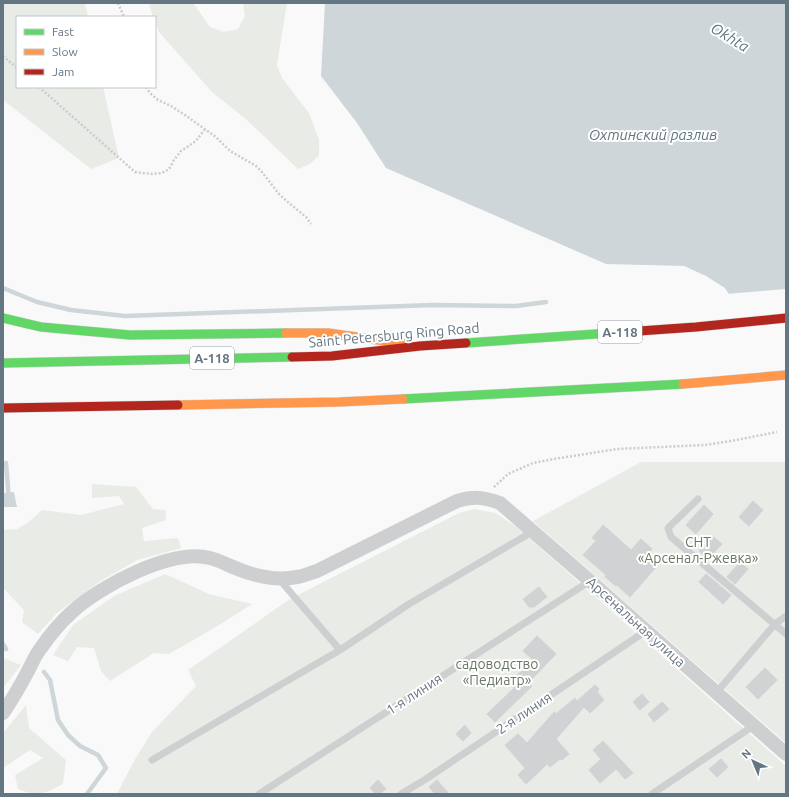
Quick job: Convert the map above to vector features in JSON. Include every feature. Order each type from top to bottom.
[{"type":"main road","points":[[3,318],[41,327],[130,335],[328,333],[420,346]]},
{"type":"main road","name":"Saint Petersburg Ring Road","points":[[3,363],[332,356],[420,346],[696,327],[786,318]]},
{"type":"main road","points":[[3,408],[340,402],[699,383],[786,375]]},
{"type":"street","points":[[3,713],[14,697],[40,648],[73,611],[96,594],[128,576],[154,564],[181,557],[199,556],[211,558],[261,577],[279,579],[297,577],[317,571],[457,501],[469,498],[481,498]]},
{"type":"street","name":"Арсенальная улица","points":[[481,498],[500,503],[786,754]]},
{"type":"lane","points":[[698,498],[668,528],[671,537],[786,634]]},
{"type":"lane","points":[[152,760],[340,650],[409,604],[532,532]]},
{"type":"lane","points":[[279,579],[340,650]]},
{"type":"lane","name":"1-я линия","points":[[259,794],[590,581]]},
{"type":"lane","points":[[716,693],[775,624],[786,616]]},
{"type":"lane","name":"2-я линия","points":[[401,794],[426,779],[646,632]]},
{"type":"lane","points":[[652,794],[753,726]]},
{"type":"path","points":[[118,3],[124,16]]},
{"type":"path","points":[[3,56],[16,67]]},
{"type":"path","points":[[40,88],[135,172],[152,174],[162,173],[169,169],[181,151],[196,141],[205,129]]},
{"type":"path","points":[[147,88],[158,100],[205,129],[216,137],[230,151],[256,166],[279,194],[306,217],[311,224]]},
{"type":"path","points":[[481,498],[508,474],[533,463],[617,449],[705,445],[777,432]]},
{"type":"green space","points":[[3,3],[85,3],[88,16],[16,16],[16,88],[103,88],[119,158],[91,169],[3,100]]},
{"type":"green space","points":[[149,3],[193,3],[210,27],[224,32],[238,29],[245,16],[243,3],[287,3],[277,65],[282,78],[309,113],[319,140],[319,155],[310,164],[298,169],[247,120],[212,92],[159,32],[156,24],[156,16],[153,16]]},
{"type":"green space","name":"СНТ «Арсенал-Ржевка»","points":[[641,462],[786,462],[786,743],[533,521]]},
{"type":"green space","points":[[92,484],[136,487],[153,509],[165,510],[166,520],[142,528],[144,541],[178,538],[181,548],[137,560],[99,582],[57,613],[38,634],[22,622],[24,610],[3,588],[3,530],[17,529],[29,522],[42,510],[81,515],[124,504],[119,496],[92,498]]},
{"type":"green space","name":"садоводство «Педиатр»","points":[[474,509],[496,513],[519,529],[786,766],[786,794],[117,794],[134,761],[152,732],[196,686],[188,670],[290,599],[459,513]]},
{"type":"green space","points":[[165,574],[209,594],[252,604],[169,654],[154,653],[110,681],[101,671],[94,648],[77,647],[68,661],[53,655],[73,625],[114,596]]},
{"type":"green space","points":[[3,658],[21,665],[3,688]]},
{"type":"green space","points":[[26,705],[29,728],[66,760],[63,784],[46,792],[36,794],[18,789],[15,775],[43,758],[30,750],[3,768],[3,733]]},
{"type":"water","name":"Охтинский разлив","points":[[325,3],[786,3],[786,404],[747,322],[725,288],[706,276],[684,266],[606,264],[386,168],[357,123],[321,76]]},
{"type":"water","points":[[14,492],[17,507],[3,507],[3,493]]},
{"type":"pier","points":[[786,289],[786,406],[780,405],[764,388],[745,360],[745,323],[727,294]]},
{"type":"building","points":[[753,500],[764,510],[749,527],[738,517]]},
{"type":"building","points":[[704,504],[714,514],[696,535],[685,525]]},
{"type":"building","points":[[603,524],[631,549],[641,538],[653,549],[647,556],[658,566],[630,598],[604,577],[605,575],[582,555],[595,541],[591,538]]},
{"type":"building","points":[[712,535],[723,544],[708,560],[698,551]]},
{"type":"building","points":[[740,561],[749,569],[735,585],[726,577]]},
{"type":"building","points":[[706,573],[732,595],[723,605],[698,582]]},
{"type":"building","points":[[539,586],[548,597],[534,608],[529,608],[522,599]]},
{"type":"building","points":[[537,635],[557,654],[529,683],[533,686],[495,723],[486,714],[513,688],[508,683],[532,660],[522,651]]},
{"type":"building","points":[[765,667],[778,680],[758,700],[745,687]]},
{"type":"building","points":[[595,684],[600,689],[598,692],[605,700],[590,714],[584,708],[557,739],[570,754],[550,768],[547,765],[526,785],[517,775],[524,768],[504,745],[518,733],[527,742],[554,711],[556,713],[575,697],[577,700]]},
{"type":"building","points":[[642,693],[650,702],[640,711],[632,702]]},
{"type":"building","points":[[662,701],[670,709],[654,723],[647,714]]},
{"type":"building","points":[[465,724],[472,733],[463,742],[455,734]]},
{"type":"building","points":[[603,740],[634,773],[625,780],[616,770],[600,784],[588,770],[600,759],[592,750]]},
{"type":"building","points":[[721,758],[729,767],[717,778],[708,769]]},
{"type":"building","points":[[378,779],[387,789],[381,794],[375,794],[369,788]]},
{"type":"building","points":[[437,779],[450,794],[434,794],[428,787]]},
{"type":"waterway","points":[[3,288],[37,302],[71,310],[125,316],[432,305],[516,306],[546,302]]},
{"type":"waterway","points":[[3,500],[9,500],[6,463]]},
{"type":"waterway","points":[[3,644],[6,649]]},
{"type":"waterway","points":[[44,672],[50,680],[58,720],[68,735],[80,746],[98,755],[106,768],[87,794]]},
{"type":"traffic: fast","points":[[3,318],[41,327],[130,335],[286,333]]},
{"type":"traffic: fast","points":[[466,343],[625,332]]},
{"type":"traffic: fast","points":[[3,363],[292,357]]},
{"type":"traffic: fast","points":[[403,399],[683,384]]},
{"type":"traffic: slow","points":[[286,333],[328,333],[407,344]]},
{"type":"traffic: slow","points":[[683,384],[786,375]]},
{"type":"traffic: slow","points":[[178,405],[339,402],[403,399]]},
{"type":"traffic: jam","points":[[625,332],[786,318]]},
{"type":"traffic: jam","points":[[292,357],[332,356],[420,346],[466,343]]},
{"type":"traffic: jam","points":[[3,408],[178,405]]},
{"type":"water label","name":"Okhta","points":[[730,37]]}]
